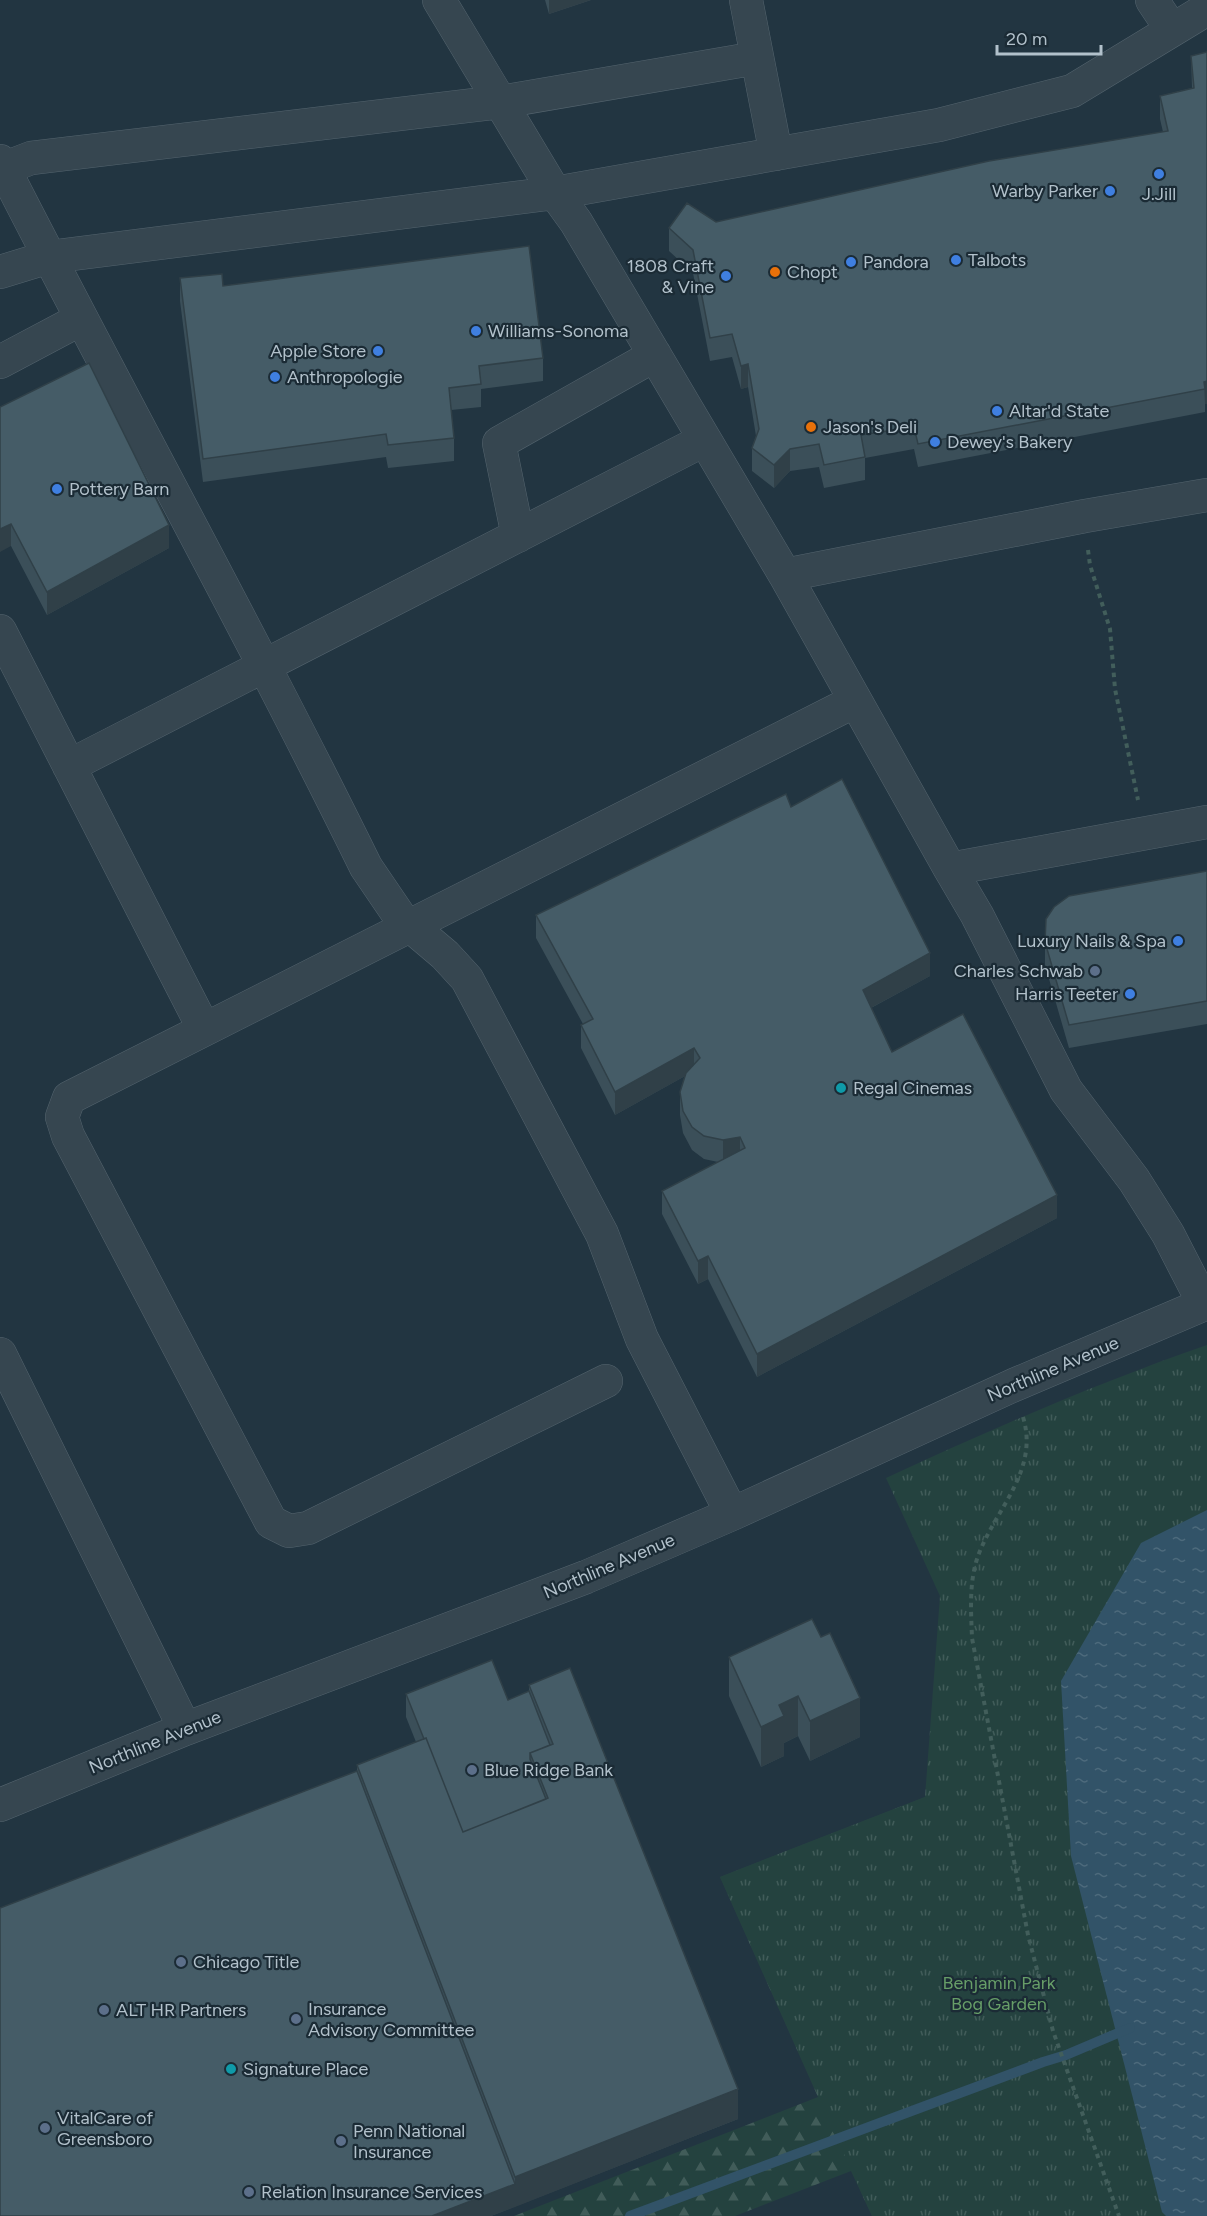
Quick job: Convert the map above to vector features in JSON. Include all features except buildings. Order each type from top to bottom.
[{"type":"street","points":[[439,0],[555,193],[576,222],[785,575],[977,915],[1066,1090],[1134,1180],[1168,1233],[1205,1304]]},
{"type":"street","points":[[746,0],[776,154]]},
{"type":"street","points":[[1152,0],[1172,30]]},
{"type":"street","points":[[0,272],[49,257],[555,193],[939,125],[1072,91],[1207,9]]},
{"type":"street","points":[[732,1514],[642,1339],[602,1234],[493,1026],[467,979],[446,954],[400,917],[366,867],[169,482],[1,166],[31,158],[500,102],[757,58]]},
{"type":"street","points":[[0,362],[81,320]]},
{"type":"street","points":[[518,536],[499,443],[655,355]]},
{"type":"street","points":[[69,766],[704,440]]},
{"type":"street","points":[[785,575],[1084,516],[1207,495]]},
{"type":"street","points":[[0,631],[204,1029]]},
{"type":"street","points":[[606,1380],[308,1528],[289,1531],[271,1522],[73,1146],[62,1117],[69,1098],[855,701]]},
{"type":"street","points":[[950,869],[1207,822]]},
{"type":"street","name":"Northline Avenue","points":[[0,1805],[185,1729],[586,1577],[732,1514],[1014,1385],[1205,1304]]},
{"type":"street","points":[[1,1356],[185,1729]]},
{"type":"path","points":[[1084,516],[1090,565],[1110,629],[1115,689],[1131,759],[1144,833]]},
{"type":"path","points":[[1014,1385],[1028,1431],[1024,1467],[978,1559],[970,1595],[972,1638],[1000,1793],[1034,1957],[1053,2031],[1119,2216]]},
{"type":"green space","name":"Benjamin Park Bog Garden","points":[[1207,1345],[1207,2216],[872,2216],[720,1877],[925,1797],[940,1596],[886,1478],[1045,1407]]},
{"type":"green space","points":[[925,1797],[872,2216],[851,2171],[735,2216],[514,2216],[818,2097],[720,1877]]},
{"type":"water","points":[[1207,1510],[1207,2216],[1166,2216],[1162,2212],[1071,1856],[1061,1681],[1141,1543]]},
{"type":"waterway","points":[[630,2216],[1066,2055],[1130,2028]]},
{"type":"place","name":"J.Jill","points":[[1159,174]]},
{"type":"place","name":"Warby Parker","points":[[1110,191]]},
{"type":"place","name":"Talbots","points":[[956,260]]},
{"type":"place","name":"Pandora","points":[[851,262]]},
{"type":"place","name":"Chopt","points":[[775,272]]},
{"type":"place","name":"1808 Craft & Vine","points":[[726,276]]},
{"type":"place","name":"Williams-Sonoma","points":[[476,331]]},
{"type":"place","name":"Apple Store","points":[[378,351]]},
{"type":"place","name":"Anthropologie","points":[[275,377]]},
{"type":"place","name":"Altar'd State","points":[[997,411]]},
{"type":"place","name":"Jason's Deli","points":[[811,427]]},
{"type":"place","name":"Dewey's Bakery","points":[[935,442]]},
{"type":"place","name":"Pottery Barn","points":[[57,489]]},
{"type":"place","name":"Luxury Nails & Spa","points":[[1178,941]]},
{"type":"place","name":"Charles Schwab","points":[[1095,971]]},
{"type":"place","name":"Harris Teeter","points":[[1130,994]]},
{"type":"place","name":"Regal Cinemas","points":[[841,1088]]},
{"type":"place","name":"Blue Ridge Bank","points":[[472,1770]]},
{"type":"place","name":"Chicago Title","points":[[181,1962]]},
{"type":"place","name":"ALT HR Partners","points":[[104,2010]]},
{"type":"place","name":"Insurance Advisory Committee","points":[[296,2019]]},
{"type":"place","name":"Signature Place","points":[[231,2069]]},
{"type":"place","name":"VitalCare of Greensboro","points":[[45,2128]]},
{"type":"place","name":"Penn National Insurance","points":[[341,2141]]},
{"type":"place","name":"Relation Insurance Services","points":[[249,2192]]}]
